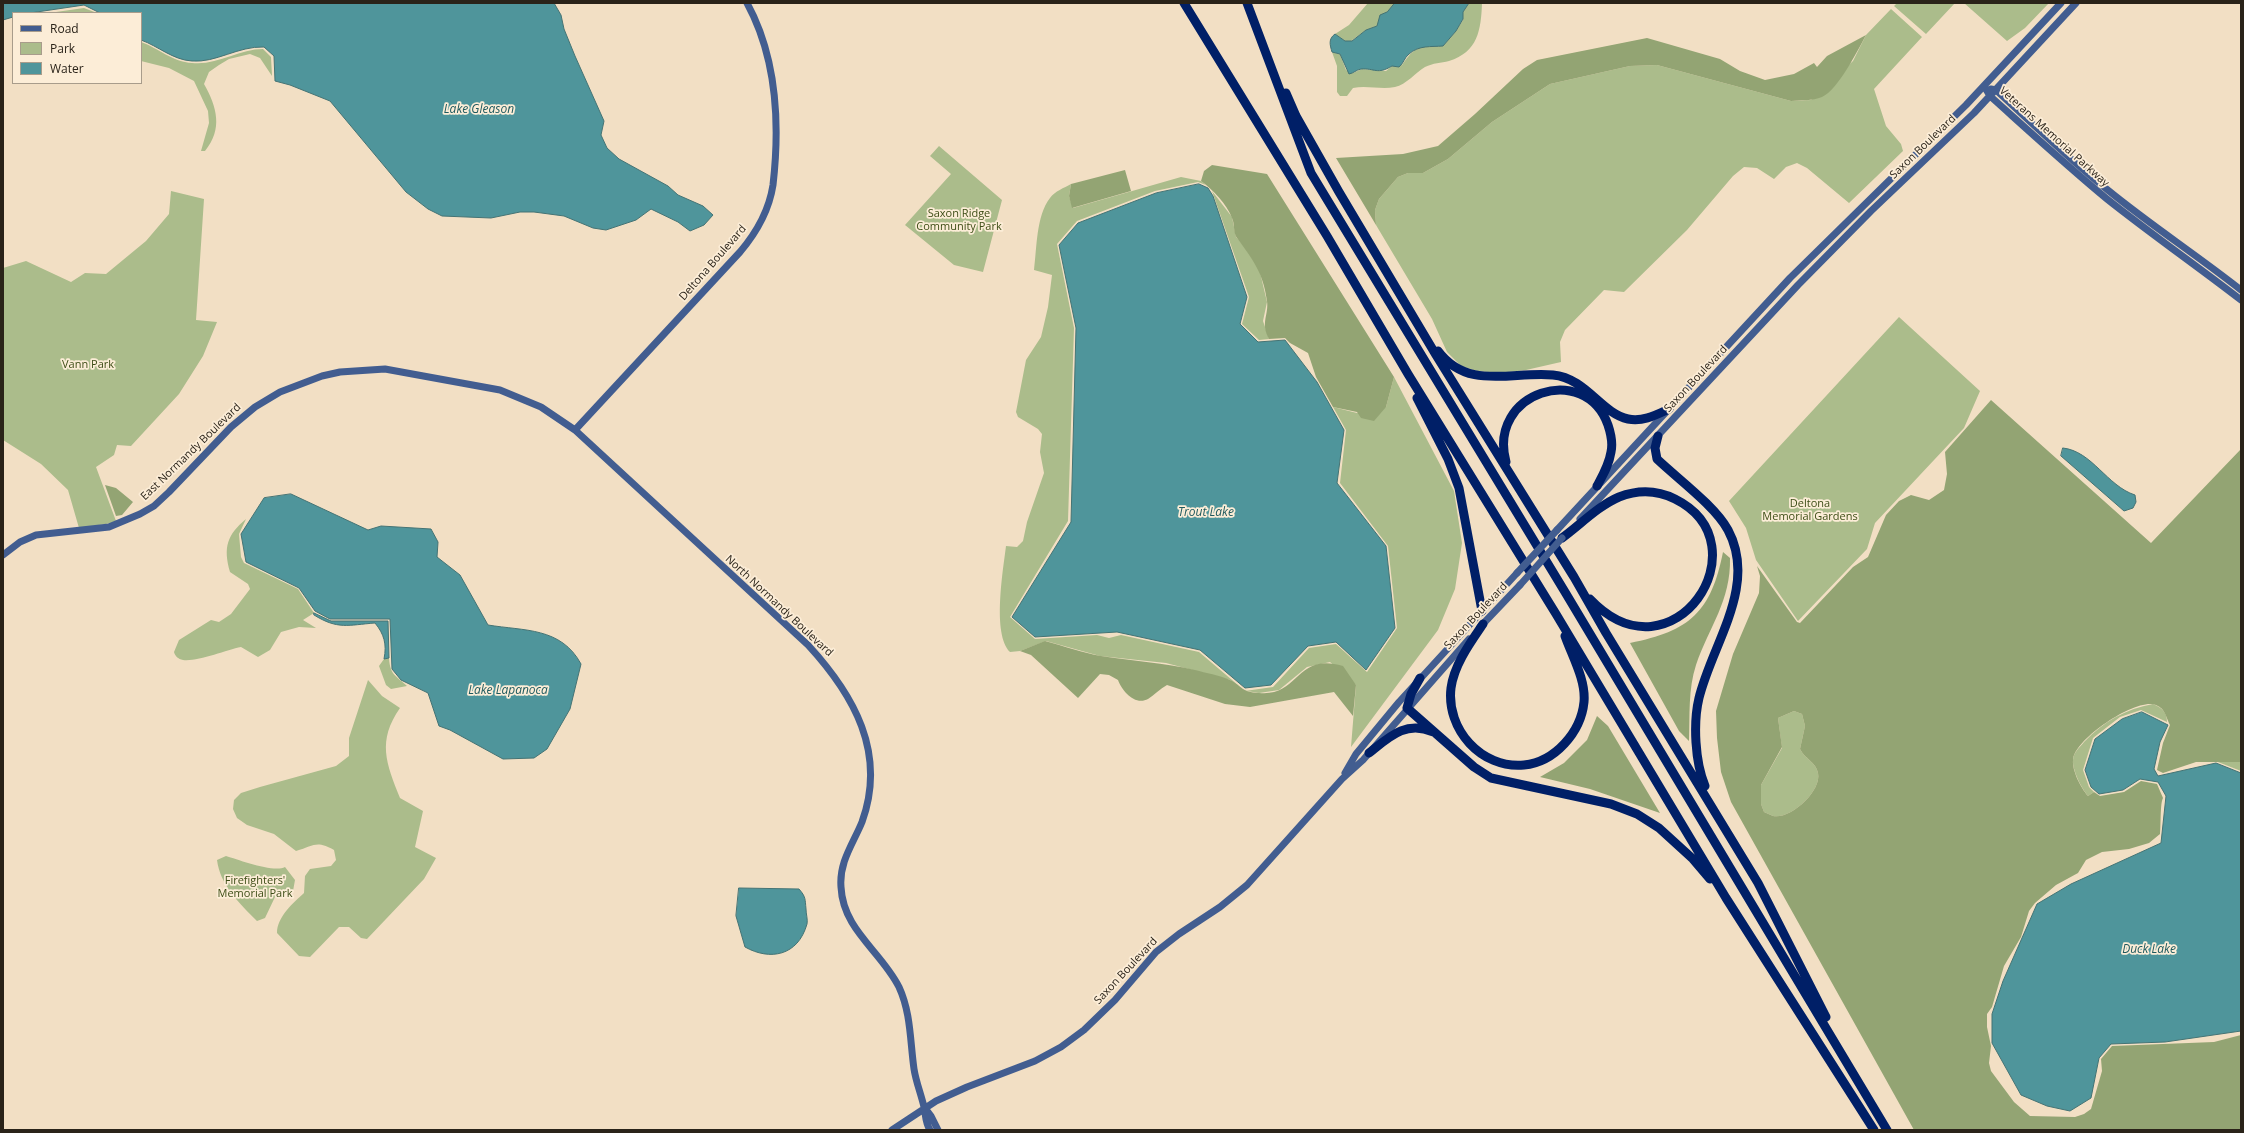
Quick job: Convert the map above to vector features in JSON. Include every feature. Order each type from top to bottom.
[{"type":"highway","points":[[1184,3],[1327,236],[1408,374],[1556,614],[1726,898],[1874,1130]]},
{"type":"highway","points":[[1247,3],[1312,173],[1747,894],[1887,1130]]},
{"type":"highway","points":[[1255,24],[1296,116],[1338,192],[1574,577],[1606,633],[1774,911],[1856,1079]]},
{"type":"highway","points":[[1419,325],[1441,355],[1466,372],[1483,377],[1553,375],[1569,378],[1584,387],[1615,413],[1627,418],[1647,418],[1669,409]]},
{"type":"highway","points":[[1408,374],[1418,402],[1448,459],[1459,488],[1482,610]]},
{"type":"highway","points":[[1510,472],[1505,456],[1504,441],[1506,427],[1513,413],[1526,400],[1534,395],[1548,391],[1566,391],[1590,401],[1602,413],[1609,428],[1612,437],[1612,452],[1598,486]]},
{"type":"highway","points":[[1658,436],[1655,448],[1657,459],[1719,517],[1733,542],[1739,573],[1729,614],[1698,700],[1696,739],[1700,774],[1714,811]]},
{"type":"highway","points":[[1562,538],[1617,498],[1635,492],[1647,492],[1670,497],[1683,504],[1699,518],[1710,541],[1711,566],[1703,592],[1683,614],[1658,625],[1635,626],[1612,618],[1591,600],[1574,577]]},
{"type":"highway","points":[[1483,624],[1460,662],[1451,687],[1450,701],[1454,722],[1459,733],[1483,755],[1501,762],[1524,765],[1543,759],[1561,747],[1573,734],[1582,716],[1584,701],[1582,681],[1556,614]]},
{"type":"highway","points":[[1420,678],[1411,694],[1407,708],[1474,767],[1491,778],[1611,804],[1637,814],[1660,828],[1687,854],[1726,898]]},
{"type":"highway","points":[[1369,753],[1402,729],[1420,728],[1436,734]]},
{"type":"main road","name":"Deltona Boulevard","points":[[575,430],[740,252],[761,223],[771,196],[774,180],[775,104],[769,58],[763,38],[747,3]]},
{"type":"main road","name":"Saxon Boulevard","points":[[1342,779],[1356,754],[1420,678],[1735,336],[1864,203],[1925,147],[2061,3]]},
{"type":"main road","name":"Saxon Boulevard","points":[[892,1130],[925,1108],[967,1087],[1035,1061],[1061,1047],[1084,1030],[1115,1000],[1156,952],[1184,930],[1220,907],[1247,886],[1342,779],[1369,753],[1407,708],[1562,538],[1842,240],[1996,90],[2076,3]]},
{"type":"main road","name":"Veterans Memorial Parkway","points":[[1984,86],[1996,90],[2108,190],[2176,243],[2209,265],[2241,290]]},
{"type":"main road","name":"Veterans Memorial Parkway","points":[[1984,86],[1990,96],[2106,198],[2172,250],[2241,300]]},
{"type":"main road","points":[[1854,228],[1855,220],[1864,203]]},
{"type":"main road","points":[[1842,240],[1847,229],[1847,220]]},
{"type":"main road","points":[[2185,258],[2209,265]]},
{"type":"main road","name":"East Normandy Boulevard","points":[[3,555],[20,542],[36,535],[109,527],[140,514],[154,506],[231,427],[255,407],[292,387],[322,376],[340,372],[386,369],[500,390],[541,407],[575,430]]},
{"type":"main road","name":"North Normandy Boulevard","points":[[575,430],[808,645],[841,685],[858,716],[867,742],[871,777],[869,799],[842,866],[840,886],[843,904],[851,924],[890,971],[899,987],[906,1007],[917,1083],[925,1108],[938,1130]]},
{"type":"main road","name":"North Normandy Boulevard","points":[[925,1108],[925,1120],[930,1130]]},
{"type":"green space","points":[[1368,3],[1395,3],[1377,26],[1366,30],[1351,41],[1345,41],[1335,34],[1349,25]]},
{"type":"green space","points":[[1469,3],[1482,3],[1479,31],[1472,46],[1459,57],[1425,67],[1399,86],[1384,88],[1353,88],[1347,96],[1340,96],[1337,92],[1337,66],[1332,52],[1340,54],[1346,70],[1353,73],[1362,69],[1386,71],[1392,66],[1402,65],[1410,54],[1420,47],[1432,45],[1443,46],[1463,20],[1463,12]]},
{"type":"green space","points":[[1897,3],[1955,3],[1926,34],[1894,6]]},
{"type":"green space","points":[[1964,3],[2049,3],[2025,28],[2007,41]]},
{"type":"green space","points":[[84,8],[94,12],[56,12]]},
{"type":"green space","points":[[1891,9],[1922,37],[1874,89],[1886,126],[1901,144],[1903,151],[1849,203],[1807,168],[1797,163],[1786,167],[1774,179],[1757,168],[1744,167],[1733,176],[1687,230],[1624,292],[1604,290],[1565,330],[1560,342],[1561,362],[1526,370],[1500,373],[1477,371],[1461,366],[1447,352],[1432,319],[1376,225],[1375,210],[1379,199],[1398,177],[1408,173],[1423,173],[1448,159],[1492,122],[1550,84],[1630,66],[1657,65],[1791,101],[1811,100],[1853,61],[1866,35]]},
{"type":"green space","points":[[1866,35],[1841,78],[1828,93],[1822,97],[1814,99],[1791,101],[1657,65],[1630,66],[1550,84],[1492,122],[1448,159],[1423,173],[1408,173],[1398,177],[1379,199],[1375,210],[1376,225],[1336,158],[1403,154],[1438,146],[1523,69],[1537,60],[1647,38],[1720,59],[1740,71],[1765,80],[1794,74],[1814,63],[1817,67],[1827,56]]},
{"type":"green space","points":[[142,42],[178,60],[192,63],[210,62],[245,52],[263,49],[271,57],[272,76],[260,58],[250,54],[229,59],[209,72],[204,84],[215,110],[216,126],[211,143],[205,151],[201,151],[209,123],[208,111],[194,81],[169,68],[142,61]]},
{"type":"green space","name":"Saxon Ridge Community Park","points":[[939,146],[1002,200],[983,272],[954,265],[905,225],[951,174],[930,156]]},
{"type":"green space","points":[[1212,165],[1267,174],[1394,377],[1386,407],[1374,421],[1361,418],[1357,412],[1333,407],[1316,377],[1308,353],[1290,343],[1285,338],[1269,339],[1265,328],[1267,301],[1260,274],[1236,236],[1233,220],[1227,207],[1210,188],[1201,181],[1204,171]]},
{"type":"green space","points":[[1125,170],[1131,191],[1072,208],[1069,196],[1071,184]]},
{"type":"green space","points":[[1181,177],[1201,181],[1206,185],[1198,182],[1155,191],[1077,221],[1057,244],[1074,328],[1068,521],[1010,617],[1035,639],[1097,635],[1109,638],[1121,635],[1199,652],[1245,691],[1241,690],[1230,680],[1166,663],[1100,656],[1046,641],[1020,651],[1010,652],[1001,631],[1000,602],[1006,546],[1017,547],[1023,541],[1027,522],[1044,473],[1040,452],[1042,434],[1038,429],[1018,417],[1016,412],[1026,360],[1041,337],[1048,307],[1052,275],[1034,270],[1038,232],[1045,205],[1052,196],[1071,184],[1069,196],[1073,208]]},
{"type":"green space","name":"Vann Park","points":[[171,191],[204,199],[196,320],[217,322],[203,356],[179,394],[131,446],[117,445],[114,455],[96,467],[116,521],[112,523],[79,528],[68,490],[41,464],[3,440],[3,268],[26,261],[71,282],[85,273],[106,274],[146,241],[169,214]]},
{"type":"green space","points":[[1212,191],[1232,217],[1236,237],[1245,247],[1259,268],[1267,302],[1263,321],[1269,339],[1259,340],[1242,324],[1249,297]]},
{"type":"green space","name":"Deltona Memorial Gardens","points":[[1899,317],[1980,391],[1964,428],[1875,523],[1867,549],[1798,621],[1756,560],[1746,528],[1729,501]]},
{"type":"green space","points":[[1394,377],[1454,491],[1462,543],[1455,589],[1438,630],[1351,747],[1356,685],[1330,662],[1307,667],[1279,690],[1259,693],[1246,691],[1273,687],[1309,648],[1336,644],[1367,672],[1397,628],[1388,546],[1340,483],[1346,430],[1333,407],[1357,413],[1386,407]]},
{"type":"green space","points":[[1991,400],[2151,543],[2241,449],[2241,762],[2196,762],[2163,773],[2157,770],[2163,743],[2170,725],[2164,711],[2156,705],[2147,704],[2135,707],[2122,713],[2095,731],[2084,741],[2076,751],[2073,764],[2078,779],[2088,796],[2094,792],[2100,796],[2124,792],[2141,781],[2157,784],[2163,798],[2160,834],[2149,843],[2129,849],[2102,852],[2086,860],[2078,873],[2056,885],[2035,903],[2029,911],[2021,937],[2004,966],[1992,1007],[1987,1014],[1987,1027],[1991,1046],[1989,1063],[1991,1071],[2014,1102],[2030,1116],[2075,1117],[2084,1114],[2091,1109],[2102,1071],[2101,1059],[2112,1046],[2214,1042],[2241,1035],[2241,1130],[1914,1130],[1731,802],[1721,772],[1717,738],[1716,711],[1733,654],[1759,593],[1760,576],[1757,566],[1797,622],[1800,623],[1853,567],[1868,557],[1886,515],[1899,501],[1911,495],[1929,500],[1944,490],[1947,474],[1945,452]],"holes":[[[1794,711],[1802,714],[1805,726],[1800,749],[1817,769],[1818,780],[1810,796],[1796,809],[1788,814],[1773,816],[1764,812],[1761,804],[1761,785],[1782,747],[1778,718]]]},
{"type":"green space","points":[[105,485],[116,488],[133,502],[122,515],[116,516]]},
{"type":"green space","points":[[246,519],[239,534],[241,557],[244,563],[298,589],[314,613],[303,620],[316,628],[299,627],[281,632],[270,650],[258,657],[241,647],[196,659],[180,659],[174,652],[179,640],[211,620],[219,622],[231,614],[250,589],[248,584],[230,572],[227,555],[228,542],[231,536]]},
{"type":"green space","points":[[1723,552],[1730,558],[1727,588],[1693,674],[1690,703],[1689,741],[1679,731],[1630,643],[1668,632],[1683,625],[1694,616],[1704,604],[1712,590]]},
{"type":"green space","points":[[1045,641],[1094,655],[1172,666],[1212,674],[1230,680],[1245,690],[1259,693],[1272,692],[1283,688],[1291,683],[1306,669],[1315,665],[1327,663],[1343,666],[1356,685],[1353,716],[1334,692],[1250,707],[1225,704],[1167,685],[1148,699],[1138,701],[1126,693],[1118,680],[1109,675],[1100,674],[1078,698],[1031,655],[1020,651]]},
{"type":"green space","points":[[389,658],[392,672],[407,686],[391,689],[386,685],[379,666],[384,659]]},
{"type":"green space","points":[[368,680],[382,696],[400,708],[388,731],[386,752],[388,763],[400,798],[423,811],[415,847],[436,858],[424,879],[367,939],[361,938],[349,927],[339,927],[310,957],[299,956],[277,933],[278,927],[286,911],[304,893],[305,876],[310,869],[331,866],[336,860],[334,850],[323,845],[315,845],[296,851],[274,834],[247,825],[237,818],[233,809],[234,800],[241,793],[336,766],[349,756],[349,738]]},
{"type":"green space","points":[[2153,704],[2163,711],[2167,722],[2141,710],[2120,717],[2093,738],[2083,770],[2089,787],[2094,792],[2088,796],[2080,784],[2074,769],[2073,757],[2077,750],[2099,728],[2116,717],[2134,709]]},
{"type":"green space","points":[[1794,711],[1802,714],[1805,726],[1800,749],[1817,769],[1818,780],[1810,796],[1796,809],[1788,814],[1773,816],[1764,812],[1761,804],[1761,785],[1782,748],[1778,718]]},
{"type":"green space","points":[[1597,716],[1608,726],[1660,813],[1590,789],[1540,777],[1564,763],[1587,740]]},
{"type":"green space","points":[[2218,762],[2241,762],[2241,771]]},
{"type":"green space","name":"Firefighters' Memorial Park","points":[[226,856],[265,867],[285,867],[295,880],[293,891],[287,895],[275,897],[265,918],[257,921],[232,894],[222,878],[217,860]]},
{"type":"water","name":"Lake Gleason","points":[[3,3],[554,3],[561,15],[564,29],[604,121],[601,135],[607,148],[619,159],[668,186],[678,195],[703,206],[713,215],[704,225],[690,231],[678,222],[651,209],[636,220],[606,230],[593,228],[564,216],[534,212],[520,212],[491,218],[442,216],[428,209],[406,192],[330,101],[290,85],[275,81],[274,56],[264,47],[245,49],[210,60],[185,60],[142,40],[142,12],[98,12],[84,5],[37,12],[12,12],[12,17],[3,20]]},
{"type":"water","points":[[1395,3],[1469,3],[1463,12],[1463,19],[1456,31],[1443,46],[1417,49],[1407,56],[1399,67],[1392,66],[1379,71],[1361,69],[1349,74],[1340,54],[1332,52],[1330,45],[1331,38],[1335,34],[1345,41],[1352,41],[1366,30],[1377,26],[1380,15],[1387,12]]},
{"type":"water","name":"Trout Lake","points":[[1199,184],[1208,188],[1213,196],[1247,297],[1240,324],[1258,342],[1285,340],[1317,382],[1344,430],[1337,483],[1386,546],[1395,628],[1366,670],[1336,642],[1308,646],[1271,685],[1245,688],[1200,650],[1117,632],[1035,637],[1012,617],[1071,522],[1076,328],[1059,245],[1078,223],[1156,193]]},
{"type":"water","points":[[2063,448],[2083,455],[2125,491],[2135,495],[2136,502],[2133,508],[2124,511],[2061,456]]},
{"type":"water","name":"Lake Lapanoca","points":[[291,494],[368,530],[381,526],[431,529],[438,542],[437,557],[460,575],[488,625],[540,633],[563,643],[573,652],[581,664],[570,709],[547,749],[534,758],[503,759],[450,730],[439,726],[428,693],[401,680],[392,669],[390,619],[330,619],[315,611],[299,588],[246,562],[241,534],[264,498]]},
{"type":"water","points":[[314,613],[331,621],[388,621],[389,658],[384,659],[384,640],[381,631],[375,623],[337,625],[322,620],[314,615]]},
{"type":"water","name":"Duck Lake","points":[[2142,712],[2168,725],[2160,742],[2154,769],[2158,776],[2216,763],[2241,773],[2241,1031],[2165,1042],[2111,1044],[2099,1058],[2091,1098],[2070,1111],[2047,1106],[2021,1095],[1992,1043],[1992,1014],[2003,981],[2037,904],[2071,884],[2161,843],[2166,796],[2158,782],[2140,779],[2123,790],[2099,794],[2091,787],[2085,770],[2095,739],[2122,719]]},
{"type":"water","points":[[739,888],[799,889],[805,898],[807,924],[803,935],[797,943],[782,953],[773,954],[764,954],[745,947],[736,916]]}]
